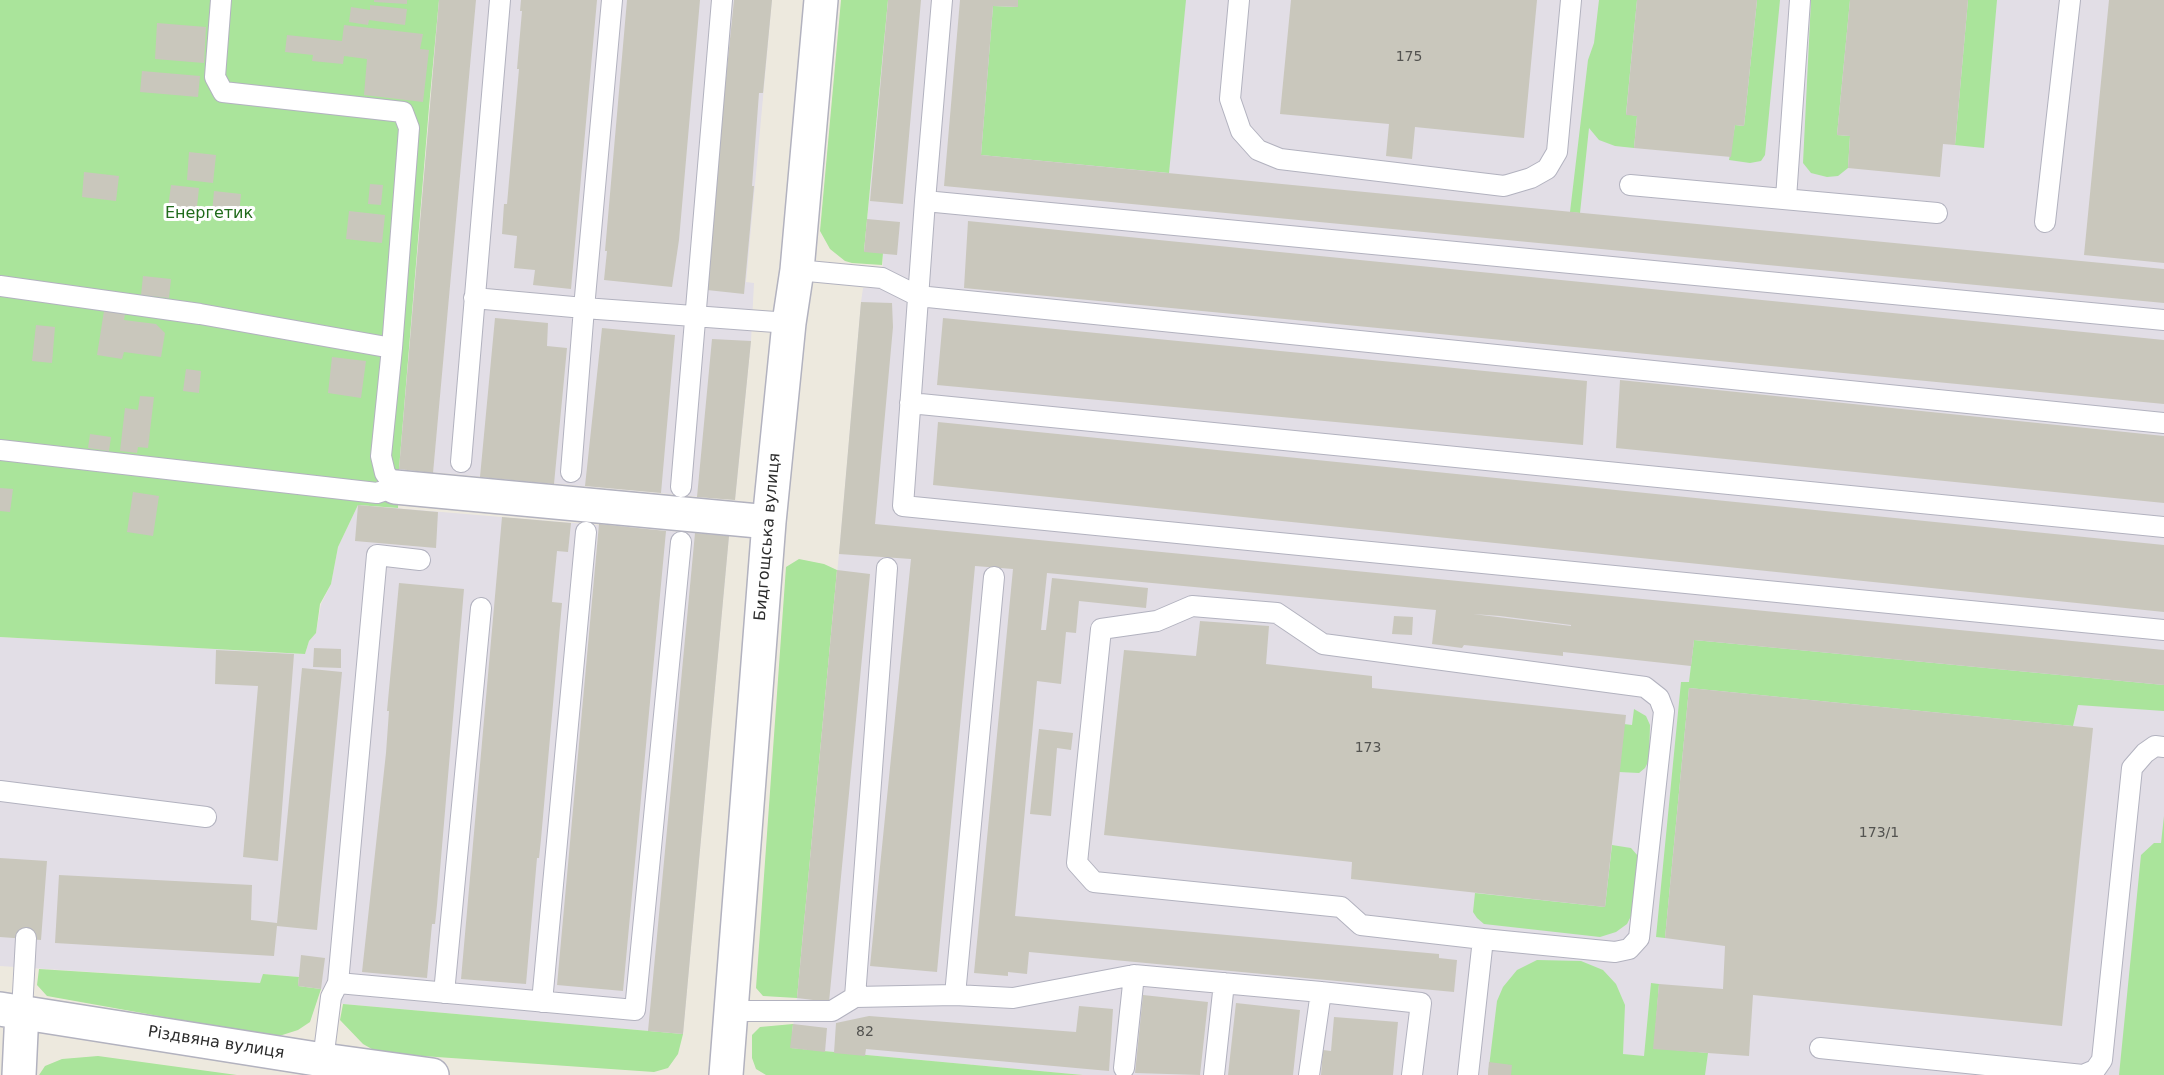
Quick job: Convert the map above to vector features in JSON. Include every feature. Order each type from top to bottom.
[{"type":"street","name":"Бидгощська вулиця","points":[[726,1075],[729,1011],[769,522],[789,323],[797,270],[821,0]]},
{"type":"street","points":[[395,487],[769,522]]},
{"type":"street","points":[[11,1010],[19,1075]]},
{"type":"street","name":"Різдвяна вулиця","points":[[11,1010],[323,1060],[432,1075]]},
{"type":"lane","points":[[0,450],[377,493],[395,487],[385,473],[381,456],[409,128],[403,112],[223,93],[215,77],[221,0]]},
{"type":"lane","points":[[460,462],[500,0]]},
{"type":"lane","points":[[571,472],[612,0]]},
{"type":"lane","points":[[681,487],[722,0]]},
{"type":"lane","points":[[942,0],[903,506],[2164,630]]},
{"type":"lane","points":[[1239,0],[1230,99],[1242,131],[1258,150],[1280,159],[1504,186],[1531,178],[1547,169],[1557,152],[1571,0]]},
{"type":"lane","points":[[1786,198],[1800,0]]},
{"type":"lane","points":[[2045,222],[2070,0]]},
{"type":"lane","points":[[1630,185],[1937,213]]},
{"type":"lane","points":[[925,201],[2164,320]]},
{"type":"lane","points":[[797,270],[882,278],[918,296],[2164,423]]},
{"type":"lane","points":[[0,286],[200,314],[392,348]]},
{"type":"lane","points":[[474,298],[789,323]]},
{"type":"lane","points":[[910,403],[2164,527]]},
{"type":"lane","points":[[542,1002],[586,532]]},
{"type":"lane","points":[[338,982],[635,1010],[681,542]]},
{"type":"lane","points":[[323,1060],[331,997],[338,982],[377,555],[420,560]]},
{"type":"lane","points":[[855,997],[887,568]]},
{"type":"lane","points":[[955,995],[994,577]]},
{"type":"lane","points":[[1192,606],[1277,613],[1323,644],[1645,687],[1659,698],[1664,711],[1639,938],[1629,949],[1615,952],[1483,939],[1361,925],[1341,907],[1094,882],[1077,863],[1101,629],[1157,621],[1192,606]]},
{"type":"lane","points":[[444,993],[482,608]]},
{"type":"lane","points":[[1820,1048],[2084,1075],[2095,1070],[2102,1060],[2132,768],[2154,746],[2164,747]]},
{"type":"lane","points":[[0,791],[206,817]]},
{"type":"lane","points":[[11,1010],[26,938]]},
{"type":"lane","points":[[1468,1075],[1483,939]]},
{"type":"lane","points":[[729,1011],[832,1011],[855,997],[955,995],[1013,998],[1134,975],[1322,992],[1421,1003],[1412,1075]]},
{"type":"lane","points":[[1124,1068],[1134,975]]},
{"type":"lane","points":[[1214,1075],[1224,983]]},
{"type":"lane","points":[[1309,1075],[1322,992]]},
{"type":"shaded area","points":[[439,0],[772,0],[746,282],[754,283],[751,341],[735,500],[399,469]]},
{"type":"shaded area","points":[[888,0],[2164,0],[2164,1075],[1083,1075],[790,1048],[797,998],[861,302],[863,288],[882,288],[883,254],[864,252]]},
{"type":"shaded area","points":[[358,505],[729,536],[683,1034],[343,1004],[321,989],[298,986],[299,977],[264,974],[260,983],[0,966],[0,637],[305,654],[309,641],[316,633],[321,604],[331,584],[338,547]]},
{"type":"green space","name":"Енергетик","points":[[0,0],[439,0],[399,469],[398,508],[358,505],[338,547],[331,584],[320,604],[316,633],[309,641],[305,654],[0,637]]},
{"type":"green space","points":[[841,0],[888,0],[864,251],[883,253],[882,265],[845,261],[830,249],[820,231]]},
{"type":"green space","points":[[1018,0],[1186,0],[1169,173],[981,155],[993,6],[1017,7]]},
{"type":"green space","points":[[1599,0],[1637,0],[1626,114],[1637,116],[1634,148],[1615,146],[1599,140],[1589,128],[1580,213],[1570,212],[1588,60],[1594,43]]},
{"type":"green space","points":[[1757,0],[1780,0],[1765,155],[1761,161],[1750,163],[1729,160],[1735,125],[1744,126]]},
{"type":"green space","points":[[1811,0],[1850,0],[1837,135],[1850,136],[1848,168],[1838,176],[1827,177],[1811,173],[1803,163]]},
{"type":"green space","points":[[1968,0],[1997,0],[1984,148],[1955,145]]},
{"type":"green space","points":[[799,559],[824,564],[837,570],[797,998],[763,996],[756,988],[786,567]]},
{"type":"green space","points":[[1694,640],[2164,685],[2164,711],[2078,705],[2073,726],[1689,688],[1665,938],[1656,937],[1681,682],[1689,682]]},
{"type":"green space","points":[[1634,709],[1646,716],[1650,725],[1649,760],[1639,773],[1619,772],[1624,724],[1632,725]]},
{"type":"green space","points":[[2164,816],[2164,1075],[2119,1075],[2141,855],[2154,843],[2161,843]]},
{"type":"green space","points":[[1612,845],[1631,848],[1638,856],[1634,910],[1627,924],[1616,932],[1600,937],[1484,924],[1473,912],[1475,893],[1605,907]]},
{"type":"green space","points":[[1537,960],[1581,961],[1603,970],[1616,984],[1625,1005],[1623,1054],[1644,1056],[1651,983],[1659,984],[1654,1048],[1708,1053],[1705,1075],[1488,1075],[1497,1001],[1503,987],[1517,970]]},
{"type":"green space","points":[[39,969],[260,983],[263,974],[299,977],[298,986],[321,989],[310,1022],[298,1030],[276,1037],[47,996],[37,985]]},
{"type":"green space","points":[[343,1004],[683,1034],[678,1054],[668,1068],[654,1072],[379,1053],[363,1044],[340,1020]]},
{"type":"green space","points":[[793,1024],[791,1048],[1083,1075],[766,1075],[756,1069],[752,1058],[752,1035],[760,1027]]},
{"type":"green space","points":[[98,1056],[237,1075],[39,1075],[45,1066],[62,1059]]},
{"type":"building","points":[[374,0],[407,0],[407,4],[374,2]]},
{"type":"building","points":[[439,0],[476,0],[433,473],[399,469]]},
{"type":"building","points":[[521,0],[597,0],[571,289],[533,285],[535,270],[514,268],[517,236],[502,234],[504,204],[507,204],[519,69],[517,69]]},
{"type":"building","points":[[627,0],[700,0],[679,240],[672,287],[604,280]]},
{"type":"building","points":[[734,0],[772,0],[763,93],[759,93],[752,186],[754,186],[744,294],[707,290],[713,224],[711,224]]},
{"type":"building","points":[[888,0],[921,0],[903,204],[870,201]]},
{"type":"building","points":[[960,0],[1018,0],[1018,7],[993,6],[981,155],[2164,269],[2164,303],[944,186]]},
{"type":"building","points":[[1291,0],[1537,0],[1524,138],[1415,127],[1412,159],[1386,156],[1389,124],[1280,114]]},
{"type":"building","points":[[1637,0],[1757,0],[1744,126],[1735,125],[1731,157],[1634,148],[1637,116],[1626,115]]},
{"type":"building","points":[[1850,0],[1968,0],[1955,145],[1943,144],[1940,177],[1848,168],[1850,136],[1837,135]]},
{"type":"building","points":[[2109,0],[2164,0],[2164,263],[2084,255]]},
{"type":"building","points":[[370,5],[407,9],[405,25],[369,20],[368,25],[349,22],[351,7],[370,10]]},
{"type":"building","points":[[157,23],[206,27],[204,63],[155,59]]},
{"type":"building","points":[[344,25],[423,34],[420,49],[429,50],[423,102],[364,95],[367,59],[344,56],[343,64],[312,61],[313,55],[285,52],[287,35],[342,41]]},
{"type":"building","points":[[142,71],[200,76],[198,97],[140,92]]},
{"type":"building","points":[[189,152],[216,155],[213,183],[187,180]]},
{"type":"building","points":[[84,172],[119,176],[116,201],[82,197]]},
{"type":"building","points":[[370,184],[383,185],[381,205],[368,204]]},
{"type":"building","points":[[171,185],[199,188],[196,216],[175,214],[175,209],[168,208]]},
{"type":"building","points":[[214,191],[241,194],[239,215],[212,213]]},
{"type":"building","points":[[349,211],[385,215],[382,243],[346,239]]},
{"type":"building","points":[[867,219],[900,222],[897,255],[864,252]]},
{"type":"building","points":[[968,221],[2164,340],[2164,404],[964,288]]},
{"type":"building","points":[[143,276],[171,279],[169,298],[141,295]]},
{"type":"building","points":[[861,302],[892,303],[893,327],[875,524],[2164,650],[2164,685],[1694,640],[1691,666],[1563,652],[1563,656],[1464,645],[1462,648],[1432,644],[1436,610],[1047,573],[1041,630],[1046,630],[1052,578],[1148,588],[1146,608],[1079,601],[1076,633],[1066,632],[1061,684],[1037,681],[1015,916],[1439,954],[1439,958],[1457,960],[1454,992],[1029,952],[1027,974],[1008,972],[1008,976],[974,973],[1013,569],[975,566],[937,972],[870,966],[911,559],[839,554]],"holes":[[[1473,614],[1571,625],[1571,626]]]},
{"type":"building","points":[[104,311],[125,314],[124,320],[156,324],[165,333],[161,357],[124,352],[122,359],[97,355]]},
{"type":"building","points":[[495,318],[548,323],[547,346],[567,348],[554,484],[480,477]]},
{"type":"building","points":[[943,318],[1587,381],[1583,445],[937,385]]},
{"type":"building","points":[[36,325],[55,327],[52,363],[32,361]]},
{"type":"building","points":[[602,328],[675,335],[661,493],[585,486]]},
{"type":"building","points":[[712,339],[751,341],[735,500],[697,497]]},
{"type":"building","points":[[332,357],[366,361],[361,398],[328,393]]},
{"type":"building","points":[[186,369],[201,371],[199,393],[183,391]]},
{"type":"building","points":[[1620,380],[2164,436],[2164,503],[1616,448]]},
{"type":"building","points":[[140,396],[154,397],[148,448],[138,447],[137,453],[120,451],[125,408],[138,410]]},
{"type":"building","points":[[938,422],[2164,545],[2164,612],[933,485]]},
{"type":"building","points":[[90,434],[111,437],[109,451],[88,448]]},
{"type":"building","points":[[0,488],[13,489],[10,512],[0,511]]},
{"type":"building","points":[[133,492],[159,496],[153,536],[127,532]]},
{"type":"building","points":[[358,505],[438,512],[436,548],[355,541]]},
{"type":"building","points":[[502,517],[571,523],[568,552],[557,551],[552,602],[562,603],[526,984],[461,979]]},
{"type":"building","points":[[599,524],[666,531],[623,991],[557,985]]},
{"type":"building","points":[[695,533],[729,536],[683,1034],[648,1031]]},
{"type":"building","points":[[837,570],[870,574],[829,1002],[797,998]]},
{"type":"building","points":[[399,583],[464,589],[437,905],[435,924],[432,924],[427,978],[362,972],[386,753],[389,711],[387,711]]},
{"type":"building","points":[[1394,616],[1413,617],[1412,635],[1392,634]]},
{"type":"building","points":[[1200,621],[1269,626],[1266,664],[1372,676],[1372,688],[1626,715],[1605,907],[1351,879],[1352,862],[1104,835],[1124,650],[1196,656]]},
{"type":"building","points":[[314,648],[341,649],[341,668],[313,667]]},
{"type":"building","points":[[216,650],[294,654],[278,861],[243,857],[258,686],[215,684]]},
{"type":"building","points":[[302,668],[342,672],[317,930],[277,926],[274,956],[55,943],[59,875],[252,885],[251,920],[277,923]]},
{"type":"building","points":[[1689,688],[2093,728],[2062,1026],[1753,995],[1749,1056],[1653,1049],[1659,984],[1723,989],[1725,946],[1665,938]]},
{"type":"building","points":[[1039,729],[1073,733],[1071,750],[1057,748],[1051,816],[1030,814]]},
{"type":"building","points":[[0,858],[47,861],[41,940],[0,937]]},
{"type":"building","points":[[301,955],[325,958],[321,989],[298,986]]},
{"type":"building","points":[[1143,995],[1208,1002],[1200,1075],[1135,1073]]},
{"type":"building","points":[[1236,1003],[1300,1010],[1293,1075],[1228,1075]]},
{"type":"building","points":[[1079,1006],[1113,1009],[1109,1071],[866,1049],[865,1056],[834,1053],[836,1023],[869,1016],[1076,1032]]},
{"type":"building","points":[[1334,1017],[1398,1022],[1393,1075],[1321,1075],[1323,1050],[1331,1051]]},
{"type":"building","points":[[793,1024],[827,1028],[825,1052],[790,1048]]},
{"type":"building","points":[[1489,1062],[1512,1065],[1511,1075],[1488,1075]]}]
